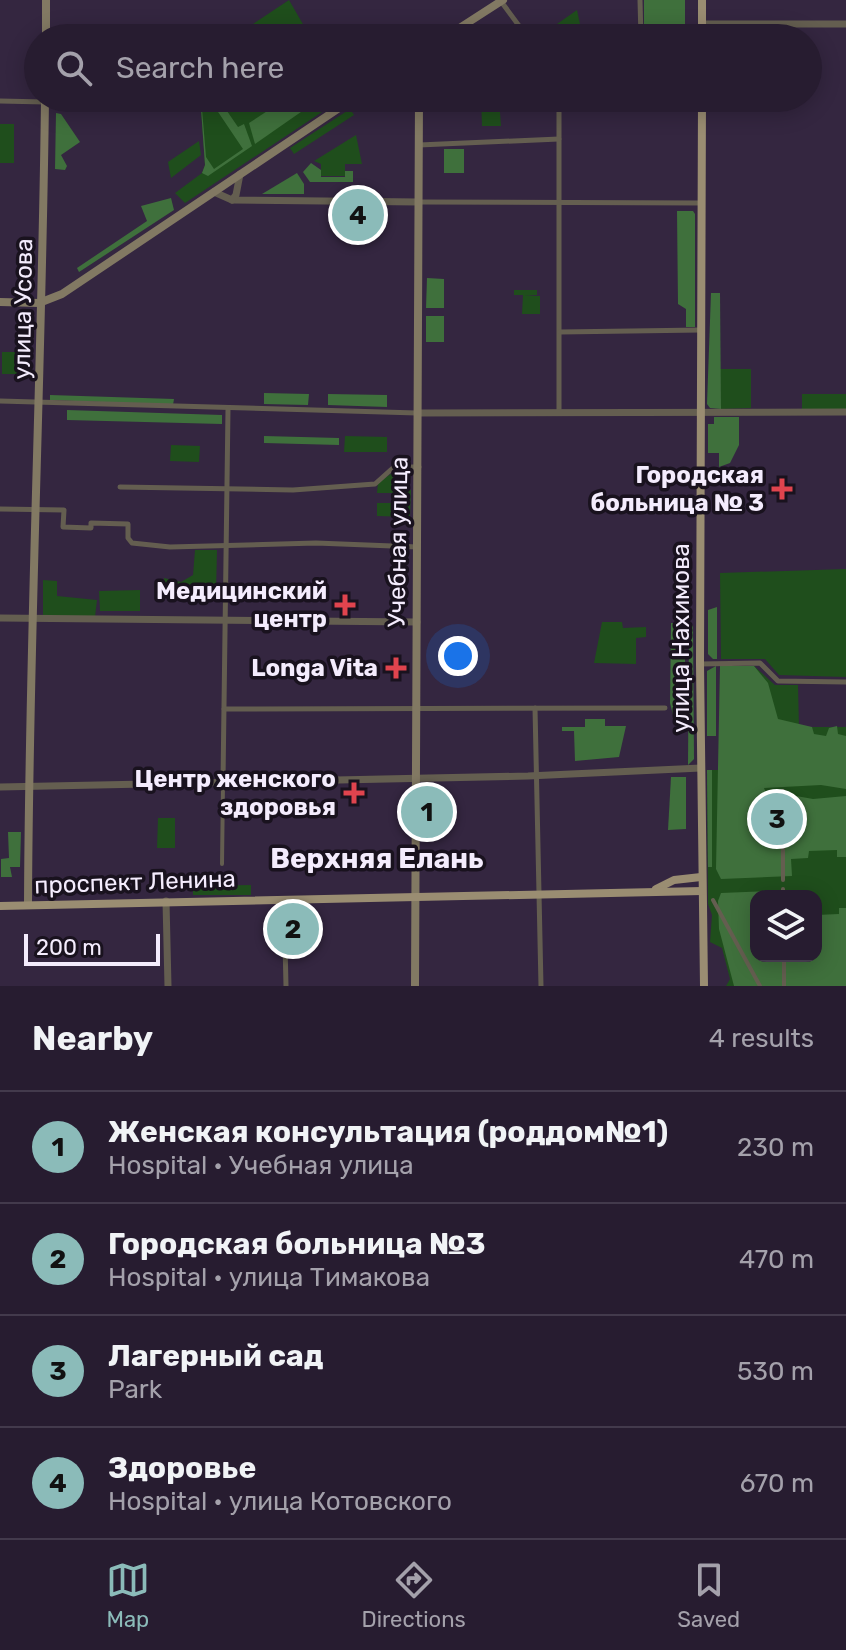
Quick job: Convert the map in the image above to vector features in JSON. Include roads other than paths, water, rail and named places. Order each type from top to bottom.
[{"type":"main road","points":[[46,0],[46,24]]},
{"type":"main road","points":[[465,24],[501,0]]},
{"type":"main road","points":[[702,0],[702,24]]},
{"type":"main road","name":"улица Усова","points":[[28,905],[35,509],[44,302],[45,112]]},
{"type":"main road","points":[[0,302],[44,302],[80,282],[333,112]]},
{"type":"main road","name":"Учебная улица","points":[[415,986],[419,112]]},
{"type":"main road","name":"улица Нахимова","points":[[702,112],[700,664],[704,986]]},
{"type":"main road","name":"проспект Ленина","points":[[656,890],[679,879],[701,877]]},
{"type":"main road","points":[[679,879],[683,883],[680,891]]},
{"type":"main road","name":"проспект Ленина","points":[[0,906],[538,892],[702,891]]},
{"type":"street","points":[[501,0],[518,24]]},
{"type":"street","points":[[640,0],[641,24]]},
{"type":"street","points":[[702,24],[846,24]]},
{"type":"street","points":[[0,101],[24,100]]},
{"type":"street","points":[[559,112],[559,414]]},
{"type":"street","points":[[419,145],[559,139]]},
{"type":"street","points":[[232,200],[240,174]]},
{"type":"street","points":[[214,192],[232,200],[701,203]]},
{"type":"street","points":[[560,332],[701,330]]},
{"type":"street","points":[[0,401],[418,413],[846,412]]},
{"type":"street","points":[[222,864],[228,409]]},
{"type":"street","points":[[120,487],[293,490],[375,484],[394,467],[419,467]]},
{"type":"street","points":[[0,509],[64,510],[63,527],[91,528],[91,523],[128,524],[128,538],[137,544],[225,547],[328,543],[418,547]]},
{"type":"street","points":[[0,618],[417,622]]},
{"type":"street","points":[[700,664],[760,663],[778,681],[846,682]]},
{"type":"street","points":[[535,708],[541,986]]},
{"type":"street","points":[[224,709],[665,708]]},
{"type":"street","points":[[0,787],[536,776],[701,768]]},
{"type":"street","points":[[783,791],[783,880]]},
{"type":"street","points":[[284,898],[286,986]]},
{"type":"street","points":[[713,900],[760,986]]},
{"type":"street","points":[[166,901],[168,986]]},
{"type":"street","points":[[784,962],[784,986]]},
{"type":"place","name":"Здоровье","points":[[358,215]]},
{"type":"place","name":"Городская больница № 3","points":[[782,489]]},
{"type":"place","name":"Медицинский центр","points":[[345,605]]},
{"type":"place","name":"Longa Vita","points":[[396,668]]},
{"type":"place","name":"Центр женского здоровья","points":[[354,793]]},
{"type":"place","name":"Женская консультация (роддом№1)","points":[[427,812]]},
{"type":"place","name":"Лагерный сад","points":[[777,819]]},
{"type":"place","name":"Городская больница №3","points":[[293,929]]},
{"type":"district","name":"Верхняя Елань","points":[[377,858]]}]
